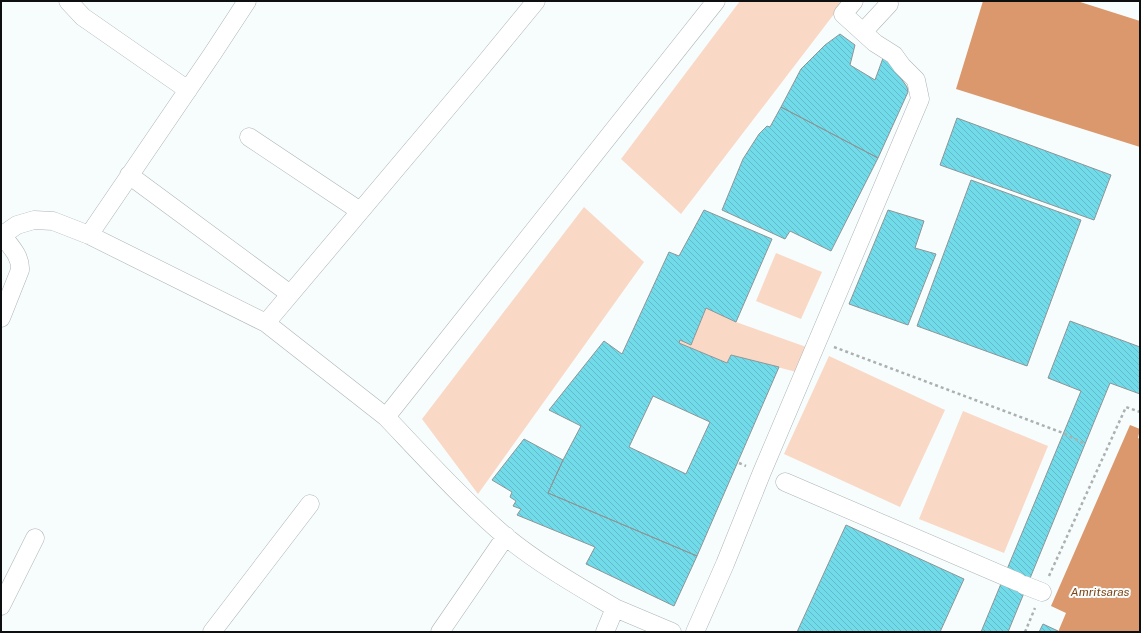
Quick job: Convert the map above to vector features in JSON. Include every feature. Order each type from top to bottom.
[{"type":"street","points":[[68,1],[83,17],[188,90]]},
{"type":"street","points":[[89,235],[247,1]]},
{"type":"street","points":[[386,418],[716,1]]},
{"type":"street","points":[[695,632],[725,564],[773,477],[818,340],[920,99],[916,80],[902,66],[894,55],[875,43],[843,14],[854,1]]},
{"type":"street","points":[[863,32],[889,4],[887,1]]},
{"type":"street","points":[[266,324],[534,2]]},
{"type":"street","points":[[249,137],[360,211]]},
{"type":"street","points":[[129,175],[290,294]]},
{"type":"street","points":[[1,318],[20,270],[21,263],[18,256],[2,235],[17,225],[34,220],[53,221],[89,235],[266,324],[386,418],[464,498],[506,536],[554,571],[615,608],[672,632]]},
{"type":"street","points":[[773,477],[1042,592]]},
{"type":"street","points":[[212,632],[310,504]]},
{"type":"street","points":[[440,632],[506,536]]},
{"type":"street","points":[[1,606],[35,538]]},
{"type":"street","points":[[605,632],[615,608]]},
{"type":"path","points":[[818,340],[1063,433],[1085,444]]},
{"type":"path","points":[[1026,632],[1042,592],[1126,407],[1140,412]]},
{"type":"shaded area","points":[[740,1],[844,1],[681,214],[621,159]]},
{"type":"shaded area","points":[[584,207],[644,262],[478,494],[422,419]]},
{"type":"shaded area","points":[[776,253],[822,272],[801,319],[756,301]]},
{"type":"shaded area","points":[[706,308],[736,322],[809,348],[800,373],[731,355],[727,363],[679,343],[680,340],[691,345]]},
{"type":"shaded area","points":[[829,356],[945,410],[900,507],[784,454]]},
{"type":"shaded area","points":[[963,411],[1048,446],[1004,553],[919,519]]},
{"type":"water","points":[[983,1],[1077,1],[1140,21],[1140,147],[956,89]]},
{"type":"water","name":"Amritsaras","points":[[1130,425],[1140,429],[1138,438],[1140,439],[1140,632],[1058,632],[1066,613],[1051,606]]},
{"type":"building","points":[[840,34],[855,45],[850,65],[875,80],[883,58],[891,64],[907,87],[908,92],[878,158],[781,107],[801,69],[825,45]]},
{"type":"building","points":[[781,107],[878,158],[831,251],[790,231],[785,239],[722,210],[743,159],[759,134],[767,126],[770,127]]},
{"type":"building","points":[[957,118],[1111,175],[1094,220],[940,165]]},
{"type":"building","points":[[971,180],[1081,220],[1027,366],[917,326]]},
{"type":"building","points":[[704,210],[772,239],[736,322],[706,308],[691,345],[680,340],[679,343],[727,363],[731,355],[779,367],[697,556],[548,493],[581,426],[549,410],[604,341],[622,354],[669,252],[679,256]],"holes":[[[653,396],[710,422],[686,474],[629,447]]]},
{"type":"building","points":[[888,210],[924,221],[915,248],[936,254],[908,325],[849,304]]},
{"type":"building","points":[[1070,321],[1140,347],[1140,394],[1110,383],[1008,632],[981,632],[1081,391],[1048,378]]},
{"type":"building","points":[[524,439],[563,460],[548,493],[697,556],[674,606],[586,564],[595,547],[517,515],[521,509],[513,506],[516,501],[510,497],[512,492],[492,480]]},
{"type":"building","points":[[846,525],[964,579],[940,632],[797,632]]},
{"type":"building","points":[[1043,624],[1058,631],[1058,632],[1039,632]]}]
